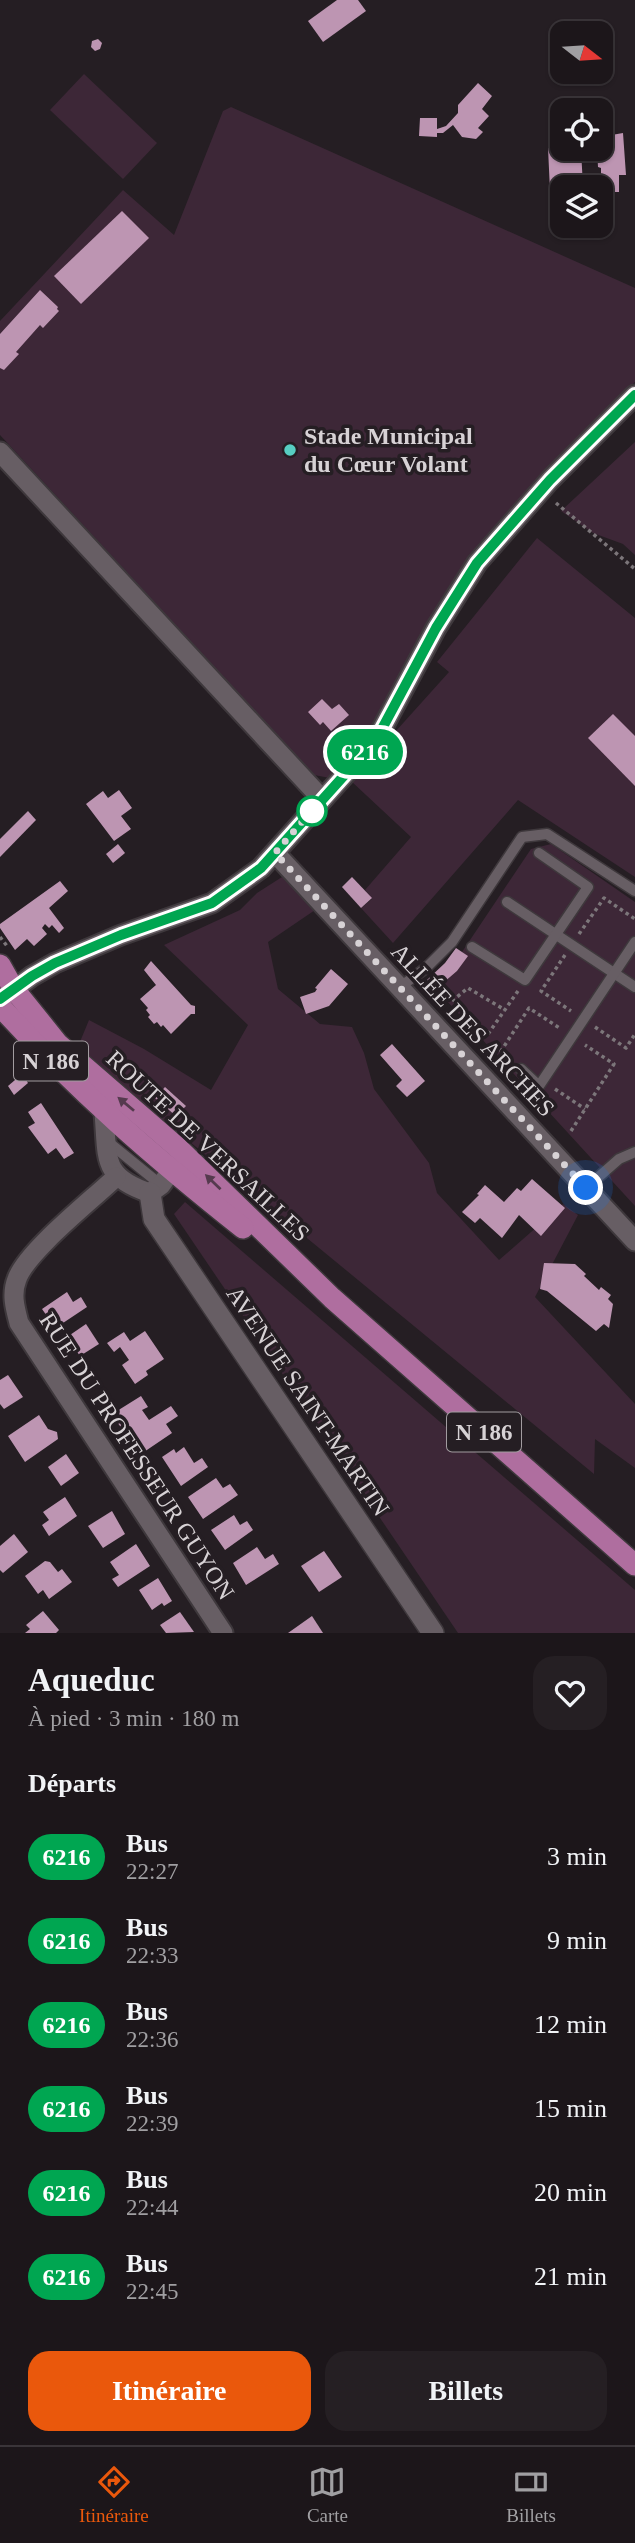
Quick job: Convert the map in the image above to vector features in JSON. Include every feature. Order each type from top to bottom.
[{"type":"main road","name":"ROUTE DE VERSAILLES","points":[[0,965],[7,994],[58,1044],[178,1148],[332,1298],[635,1565]]},
{"type":"main road","name":"ROUTE DE VERSAILLES","points":[[0,1006],[104,1113],[161,1183],[332,1298]]},
{"type":"main road","points":[[161,1183],[178,1148]]},
{"type":"street","points":[[7,994],[55,963],[121,935],[212,903],[261,868],[376,740],[436,628],[477,563],[540,491],[635,395]]},
{"type":"street","points":[[0,452],[322,799]]},
{"type":"street","name":"ALLÉE DES ARCHES","points":[[275,853],[635,1241]]},
{"type":"street","points":[[104,1113],[107,1160],[116,1177],[135,1188],[161,1183]]},
{"type":"street","name":"RUE DU PROFESSEUR GUYON","points":[[116,1177],[31,1255],[17,1279],[13,1299],[19,1323],[223,1633]]},
{"type":"street","name":"AVENUE SAINT-MARTIN","points":[[161,1183],[155,1219],[433,1633]]},
{"type":"lane","points":[[400,987],[426,968],[452,942],[522,836],[547,834],[635,891]]},
{"type":"lane","points":[[472,947],[525,980],[588,887],[539,853]]},
{"type":"lane","points":[[507,902],[635,987]]},
{"type":"lane","points":[[521,1069],[539,1086],[635,942]]},
{"type":"lane","points":[[107,1141],[161,1183]]},
{"type":"lane","points":[[586,1188],[619,1159],[635,1151],[635,1144]]},
{"type":"path","points":[[540,491],[635,569]]},
{"type":"path","points":[[488,1034],[525,980]]},
{"type":"path","points":[[452,1001],[468,988],[505,1010]]},
{"type":"path","points":[[542,1081],[585,1109]]},
{"type":"shaded area","points":[[84,74],[157,143],[123,179],[50,110]]},
{"type":"shaded area","name":"Stade Municipal du Cœur Volant","points":[[231,107],[635,288],[635,382],[552,464],[488,537],[373,728],[330,778],[314,775],[0,435],[0,321],[123,190],[174,235],[223,111]]},
{"type":"shaded area","points":[[635,442],[635,555],[623,544],[593,533],[561,511]]},
{"type":"shaded area","points":[[537,538],[635,618],[635,877],[518,800],[393,943],[361,908],[372,899],[365,890],[411,837],[351,781],[449,672],[437,662]]},
{"type":"shaded area","points":[[551,844],[635,902],[635,1206],[436,989],[457,971],[467,956],[462,952],[531,849]]},
{"type":"shaded area","points":[[282,877],[318,908],[268,942],[278,989],[320,1024],[352,1027],[364,1053],[374,1089],[429,1163],[437,1193],[499,1260],[563,1204],[578,1215],[535,1297],[635,1404],[635,1468],[595,1439],[594,1474],[77,1049],[89,1020],[144,1049],[211,1090],[248,1025],[164,945],[240,910],[257,893]]},
{"type":"shaded area","points":[[185,1202],[635,1590],[635,1633],[458,1633],[174,1214]]},
{"type":"building","points":[[337,0],[358,0],[366,11],[323,42],[308,21]]},
{"type":"building","points":[[98,39],[102,43],[100,49],[95,51],[91,47],[92,41]]},
{"type":"building","points":[[478,83],[492,96],[482,109],[489,116],[478,128],[483,132],[476,139],[462,137],[453,125],[443,133],[437,133],[437,137],[419,136],[420,118],[437,118],[437,129],[446,126],[458,113],[458,105]]},
{"type":"building","points":[[623,133],[626,175],[619,175],[619,192],[613,192],[613,175],[601,175],[601,168],[598,167],[598,161],[613,161],[613,135]]},
{"type":"building","points":[[548,148],[550,161],[582,161],[582,175],[550,175],[550,191]]},
{"type":"building","points":[[122,211],[149,238],[81,304],[54,276]]},
{"type":"building","points":[[40,290],[59,311],[43,328],[40,325],[4,370],[0,368],[0,334]]},
{"type":"building","points":[[322,699],[332,709],[339,704],[349,715],[331,731],[323,722],[320,725],[308,712]]},
{"type":"building","points":[[613,714],[635,736],[635,786],[588,738]]},
{"type":"building","points":[[119,790],[132,808],[121,816],[131,829],[114,841],[86,804],[103,791],[108,798]]},
{"type":"building","points":[[28,811],[36,820],[0,857],[0,839]]},
{"type":"building","points":[[118,844],[125,853],[113,863],[106,854]]},
{"type":"building","points":[[352,877],[372,898],[361,908],[342,887]]},
{"type":"building","points":[[60,881],[68,891],[49,908],[64,928],[59,933],[52,925],[49,928],[45,924],[42,928],[47,934],[34,946],[27,939],[15,950],[0,924]]},
{"type":"building","points":[[456,948],[468,956],[457,971],[436,989],[427,980]]},
{"type":"building","points":[[151,961],[191,1005],[195,1006],[195,1014],[191,1014],[171,1034],[163,1025],[161,1027],[157,1022],[154,1024],[148,1017],[148,1008],[140,999],[156,985],[144,970]]},
{"type":"building","points":[[331,969],[348,984],[329,1006],[306,1014],[300,997],[315,992],[315,988]]},
{"type":"building","points":[[392,1044],[425,1081],[407,1097],[396,1086],[402,1080],[380,1055]]},
{"type":"building","points":[[22,1074],[28,1083],[14,1095],[8,1086]]},
{"type":"building","points":[[165,1087],[186,1106],[176,1116],[155,1098]]},
{"type":"building","points":[[41,1103],[74,1153],[64,1159],[56,1148],[48,1154],[28,1127],[35,1123],[28,1112]]},
{"type":"building","points":[[532,1179],[565,1208],[541,1236],[519,1215],[502,1238],[480,1218],[475,1223],[462,1212],[485,1185],[504,1202],[517,1188],[521,1191]]},
{"type":"building","points":[[544,1263],[575,1264],[599,1290],[601,1287],[611,1295],[608,1299],[613,1304],[609,1328],[604,1324],[596,1331],[547,1291],[540,1289]]},
{"type":"building","points":[[67,1292],[73,1302],[81,1297],[87,1307],[60,1325],[54,1316],[49,1319],[42,1309]]},
{"type":"building","points":[[86,1324],[99,1344],[80,1356],[67,1337]]},
{"type":"building","points":[[145,1331],[164,1359],[146,1371],[148,1375],[135,1384],[122,1365],[129,1360],[120,1347],[114,1352],[107,1343],[124,1332],[130,1341]]},
{"type":"building","points":[[8,1375],[23,1397],[4,1409],[0,1404],[0,1380]]},
{"type":"building","points":[[141,1396],[148,1407],[142,1410],[149,1420],[171,1406],[178,1416],[166,1424],[172,1433],[141,1454],[114,1418],[119,1415],[117,1411]]},
{"type":"building","points":[[39,1415],[48,1429],[57,1432],[58,1439],[25,1462],[8,1436]]},
{"type":"building","points":[[184,1447],[194,1463],[202,1458],[208,1467],[181,1486],[162,1457],[174,1449],[176,1453]]},
{"type":"building","points":[[66,1454],[79,1473],[61,1486],[48,1467]]},
{"type":"building","points":[[216,1478],[223,1488],[230,1484],[238,1495],[203,1519],[188,1497]]},
{"type":"building","points":[[65,1497],[77,1516],[49,1536],[42,1525],[49,1520],[43,1512]]},
{"type":"building","points":[[112,1511],[125,1534],[103,1548],[88,1526]]},
{"type":"building","points":[[234,1515],[240,1525],[247,1521],[253,1530],[225,1550],[211,1530]]},
{"type":"building","points":[[14,1534],[28,1552],[3,1573],[0,1570],[0,1546]]},
{"type":"building","points":[[136,1544],[150,1566],[118,1587],[112,1579],[119,1575],[110,1562]]},
{"type":"building","points":[[257,1547],[265,1559],[273,1554],[279,1564],[246,1585],[233,1563]]},
{"type":"building","points":[[324,1551],[342,1577],[319,1592],[301,1566]]},
{"type":"building","points":[[45,1561],[50,1562],[58,1572],[62,1569],[72,1582],[49,1599],[43,1590],[38,1594],[25,1576]]},
{"type":"building","points":[[158,1578],[172,1601],[164,1606],[162,1603],[152,1610],[139,1590]]},
{"type":"building","points":[[43,1611],[59,1630],[56,1633],[25,1633],[30,1629],[26,1625]]},
{"type":"building","points":[[180,1612],[194,1632],[166,1633],[160,1625]]},
{"type":"building","points":[[312,1616],[323,1633],[288,1633]]},
{"type":"bus line","name":"6216","points":[[0,999],[55,963],[121,935],[212,903],[261,868],[376,740],[436,628],[477,563],[550,480],[635,395]]},
{"type":"place","name":"Stade Municipal du Cœur Volant","points":[[290,450]]},
{"type":"route","points":[[312,811],[315,807],[275,853],[586,1188]]}]
